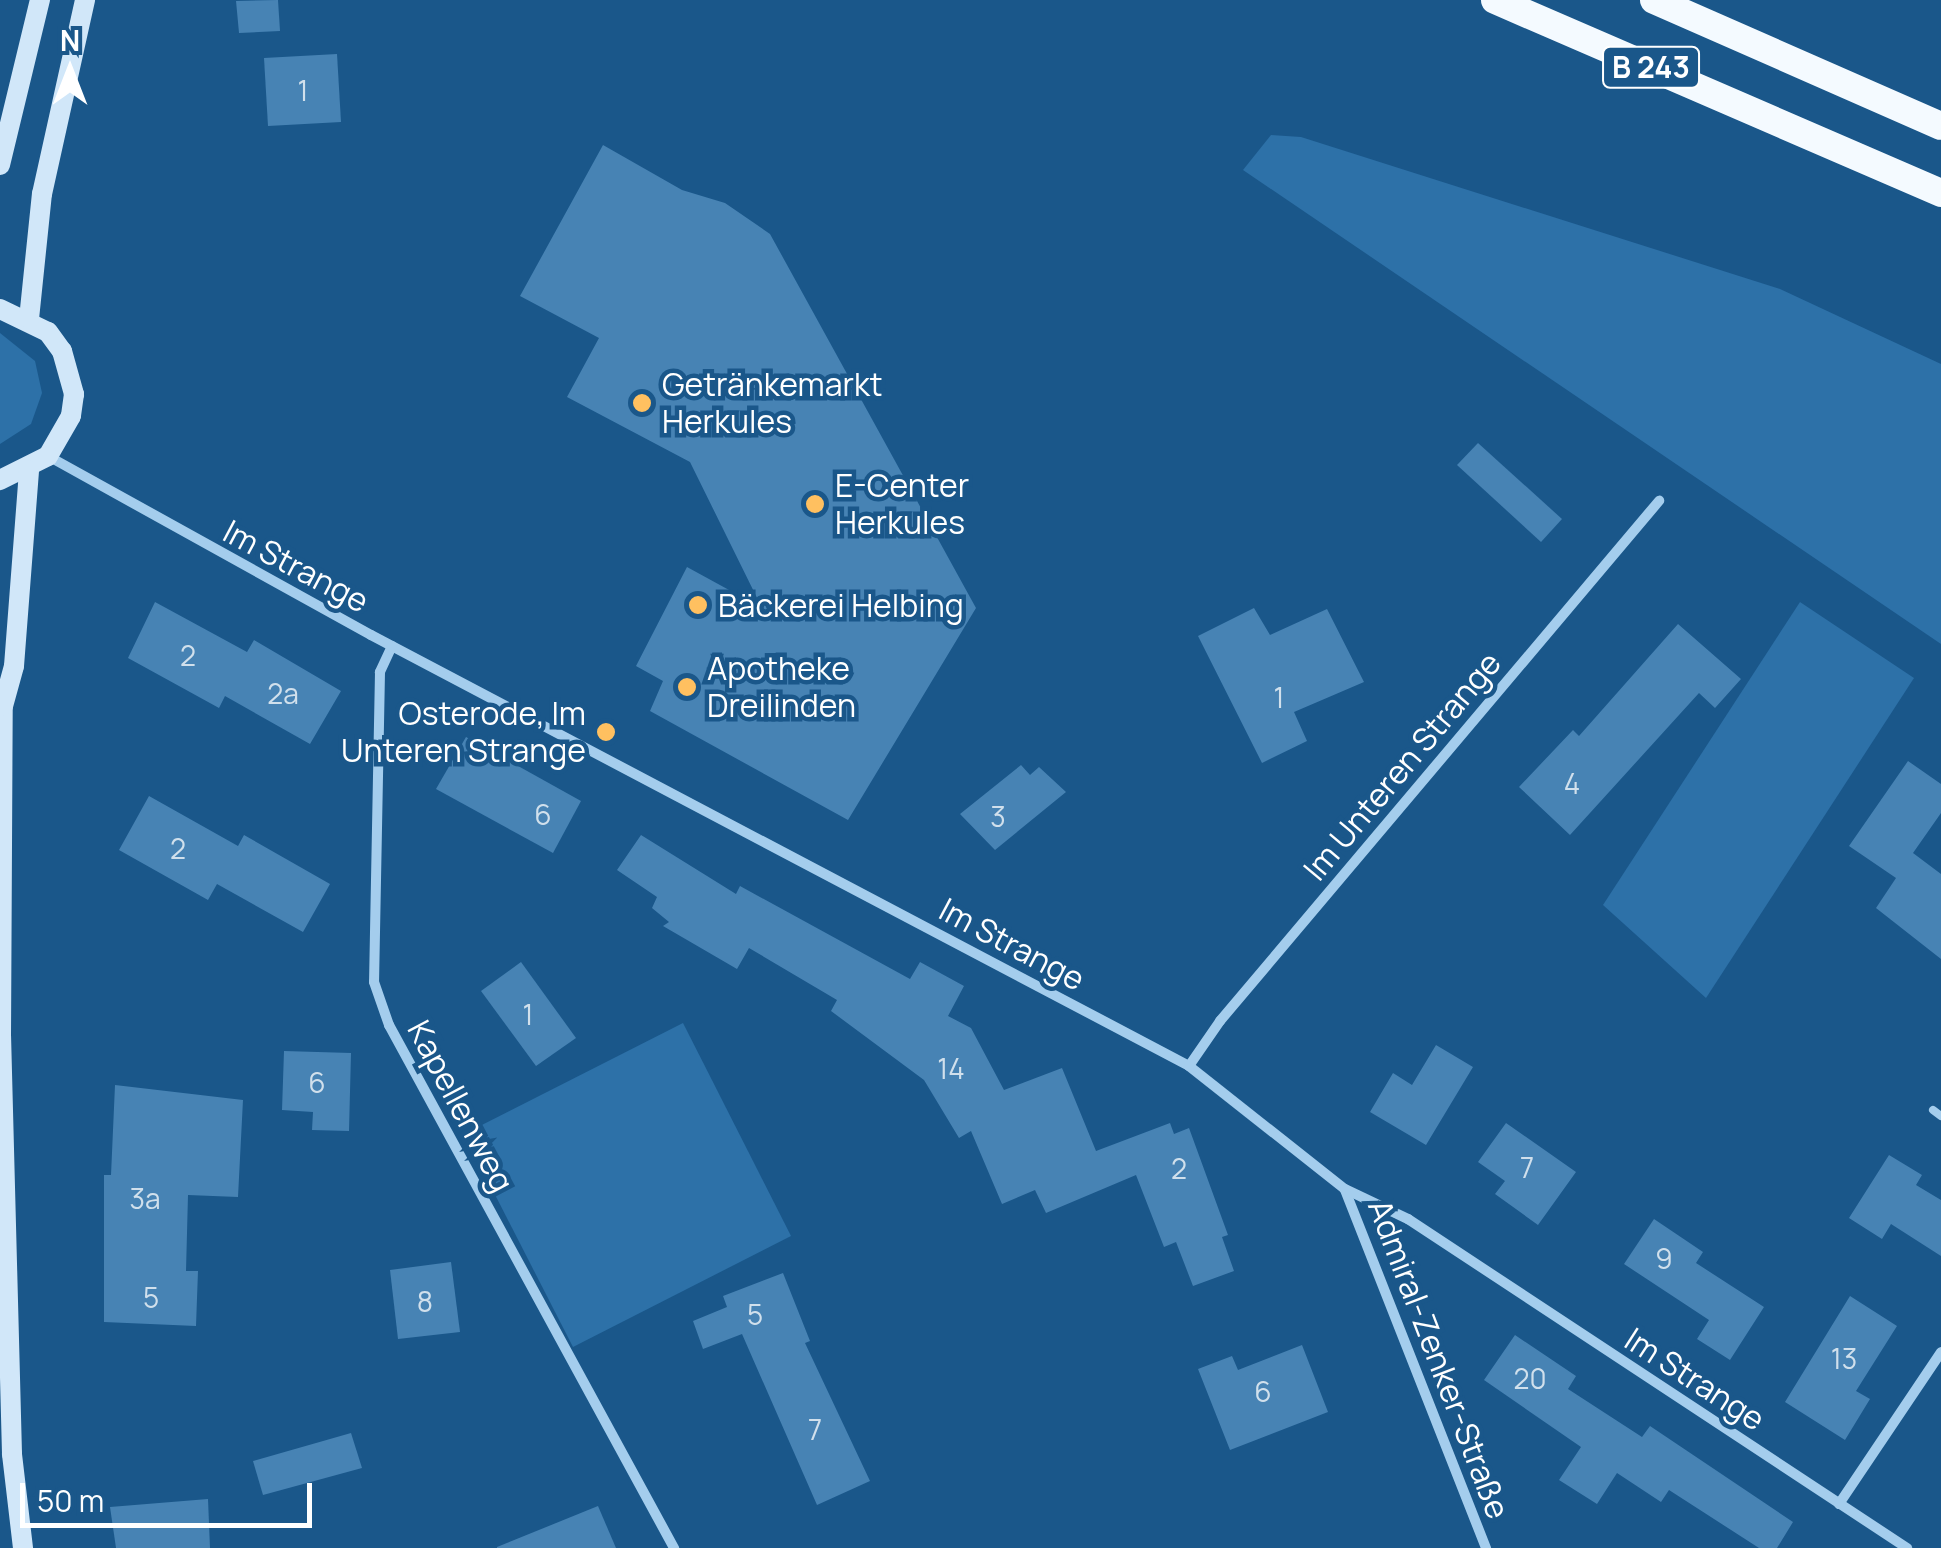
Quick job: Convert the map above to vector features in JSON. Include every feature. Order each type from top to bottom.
[{"type":"highway","name":"B 243","points":[[1495,0],[1941,193]]},
{"type":"highway","name":"B 243","points":[[1654,0],[1941,126]]},
{"type":"main road","points":[[0,166],[40,0]]},
{"type":"main road","points":[[29,318],[42,194],[85,0]]},
{"type":"main road","points":[[0,309],[29,318],[62,350],[72,382],[71,416],[48,456],[29,471],[0,480]]},
{"type":"main road","points":[[22,1548],[4,1264],[2,702],[14,666],[29,471]]},
{"type":"street","name":"Im Strange","points":[[48,456],[392,646],[1189,1066],[1345,1189],[1408,1218],[1908,1548]]},
{"type":"street","name":"Im Unteren Strange","points":[[1189,1066],[1220,1021],[1658,501]]},
{"type":"street","name":"Kapellenweg","points":[[392,646],[380,672],[374,982],[388,1026],[674,1548]]},
{"type":"street","name":"Admiral-Zenker-Straße","points":[[1345,1189],[1486,1548]]},
{"type":"street","points":[[1838,1504],[1941,1352]]},
{"type":"shaded area","points":[[1271,135],[1301,137],[1780,289],[1941,364],[1941,644],[1243,170]]},
{"type":"shaded area","points":[[0,333],[35,361],[42,393],[31,424],[0,444]]},
{"type":"shaded area","points":[[1800,602],[1914,678],[1706,998],[1603,905]]},
{"type":"shaded area","points":[[683,1023],[791,1236],[573,1347],[464,1134]]},
{"type":"building","points":[[278,0],[280,31],[239,33],[236,1]]},
{"type":"building","points":[[337,54],[341,122],[268,126],[264,58]]},
{"type":"building","name":"E-Center Herkules","points":[[603,145],[682,190],[725,203],[770,234],[976,608],[848,820],[650,711],[663,681],[636,666],[687,567],[762,608],[690,462],[567,397],[599,338],[520,296]]},
{"type":"building","points":[[1478,443],[1562,519],[1541,542],[1457,465]]},
{"type":"building","points":[[155,602],[247,652],[254,640],[341,691],[310,744],[225,696],[219,708],[128,658]]},
{"type":"building","points":[[1254,608],[1270,635],[1327,609],[1364,682],[1294,712],[1307,741],[1262,763],[1198,636]]},
{"type":"building","points":[[1678,624],[1741,679],[1715,708],[1699,693],[1570,835],[1519,787],[1573,730],[1579,736]]},
{"type":"building","points":[[466,737],[581,801],[553,853],[436,789]]},
{"type":"building","points":[[1908,761],[1941,784],[1941,813],[1913,853],[1941,874],[1941,959],[1876,908],[1896,878],[1849,846]]},
{"type":"building","points":[[1021,765],[1030,775],[1039,767],[1066,792],[995,850],[960,814]]},
{"type":"building","points":[[149,796],[238,846],[244,835],[330,884],[303,932],[217,884],[208,900],[119,850]]},
{"type":"building","points":[[641,835],[736,894],[740,886],[910,979],[920,962],[964,986],[948,1016],[971,1028],[1004,1090],[1062,1068],[1096,1151],[1170,1123],[1174,1134],[1189,1128],[1228,1235],[1222,1237],[1234,1271],[1193,1286],[1176,1242],[1164,1247],[1136,1175],[1046,1213],[1035,1190],[1002,1204],[971,1131],[959,1138],[924,1080],[831,1011],[837,1000],[749,948],[737,969],[663,926],[669,922],[652,908],[657,897],[617,870]]},
{"type":"building","points":[[521,962],[576,1038],[536,1066],[481,991]]},
{"type":"building","points":[[1436,1045],[1473,1067],[1426,1145],[1370,1112],[1393,1073],[1412,1085]]},
{"type":"building","points":[[284,1051],[351,1053],[349,1131],[312,1130],[313,1112],[282,1110]]},
{"type":"building","points":[[115,1085],[243,1100],[238,1197],[188,1195],[186,1271],[198,1271],[196,1326],[104,1322],[104,1175],[111,1175]]},
{"type":"building","points":[[1506,1123],[1576,1172],[1538,1225],[1495,1194],[1505,1181],[1478,1162]]},
{"type":"building","points":[[1889,1155],[1922,1175],[1916,1185],[1941,1200],[1941,1256],[1891,1224],[1882,1239],[1849,1218]]},
{"type":"building","points":[[1654,1219],[1703,1252],[1696,1263],[1764,1307],[1730,1360],[1697,1339],[1709,1320],[1624,1264]]},
{"type":"building","points":[[451,1262],[460,1332],[398,1339],[390,1270]]},
{"type":"building","points":[[783,1273],[810,1341],[805,1343],[870,1481],[817,1505],[742,1334],[703,1349],[693,1321],[727,1307],[723,1296]]},
{"type":"building","points":[[1850,1296],[1897,1326],[1856,1391],[1870,1399],[1845,1440],[1785,1402]]},
{"type":"building","points":[[1515,1335],[1576,1376],[1568,1389],[1642,1437],[1650,1426],[1793,1522],[1777,1548],[1759,1548],[1669,1490],[1661,1502],[1617,1473],[1597,1504],[1559,1480],[1581,1447],[1484,1380]]},
{"type":"building","points":[[1302,1345],[1328,1412],[1230,1450],[1198,1369],[1232,1356],[1238,1370]]},
{"type":"building","points":[[351,1433],[362,1468],[263,1495],[253,1461]]},
{"type":"building","points":[[208,1499],[210,1548],[116,1548],[110,1507]]},
{"type":"building","points":[[598,1506],[616,1548],[497,1548],[497,1547]]},
{"type":"place","name":"Getränkemarkt Herkules","points":[[642,403]]},
{"type":"place","name":"E-Center Herkules","points":[[815,504]]},
{"type":"place","name":"Bäckerei Helbing","points":[[698,605]]},
{"type":"place","name":"Apotheke Dreilinden","points":[[687,687]]},
{"type":"place","name":"Osterode, Im Unteren Strange","points":[[606,732]]}]
